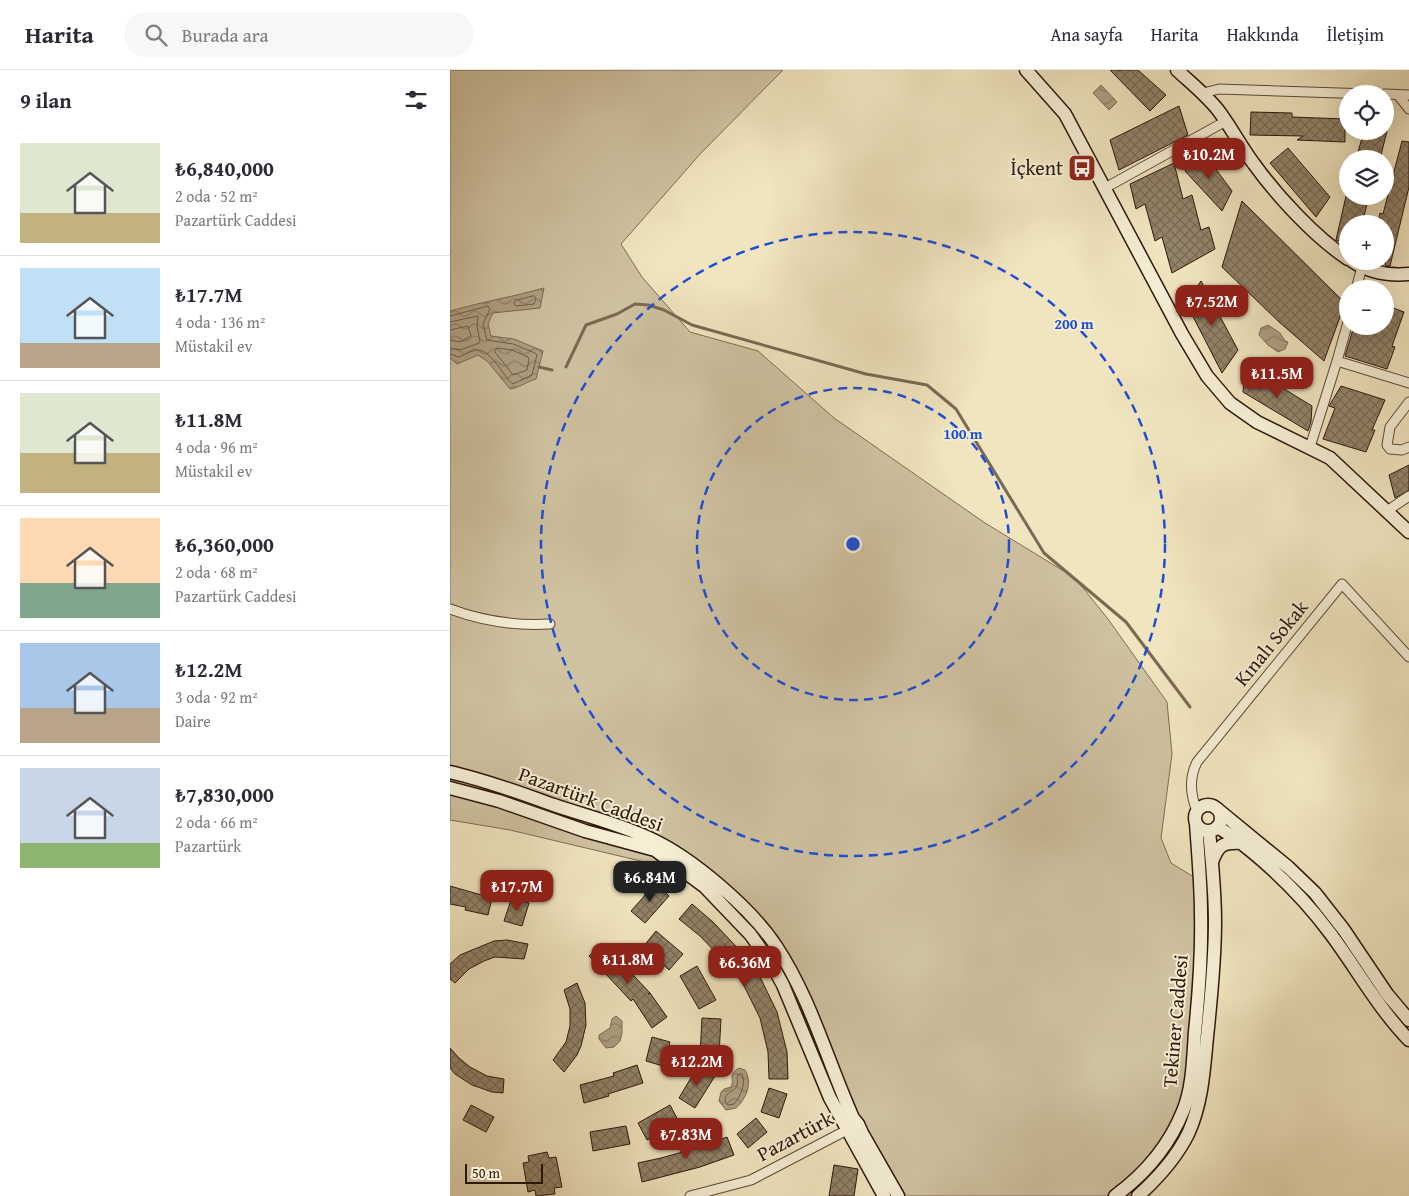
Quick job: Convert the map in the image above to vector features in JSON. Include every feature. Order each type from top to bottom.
[{"type":"street","points":[[1026,70],[1065,114],[1182,334],[1207,376],[1230,403],[1257,422],[1330,458],[1409,532]]},
{"type":"street","points":[[1177,70],[1203,93],[1226,122],[1254,165],[1270,185],[1311,228],[1339,251]]},
{"type":"street","points":[[1203,93],[1220,89],[1339,93]]},
{"type":"street","points":[[1394,95],[1409,95]]},
{"type":"street","points":[[1398,95],[1409,109]]},
{"type":"street","points":[[1105,188],[1226,122]]},
{"type":"street","points":[[1373,270],[1384,274],[1409,274]]},
{"type":"street","points":[[1310,447],[1345,335]]},
{"type":"street","points":[[1338,361],[1409,383]]},
{"type":"street","points":[[1409,402],[1390,427],[1387,445],[1390,449],[1402,450],[1409,447]]},
{"type":"street","points":[[1386,511],[1409,496]]},
{"type":"street","name":"Kınalı Sokak","points":[[1196,817],[1191,776],[1197,762],[1342,584],[1409,657]]},
{"type":"street","points":[[450,609],[501,623],[524,626],[550,624]]},
{"type":"street","name":"Pazartürk Caddesi","points":[[450,772],[486,782],[650,838],[685,858],[706,874],[757,921],[776,944],[805,996],[853,1118],[854,1132]]},
{"type":"street","name":"Pazartürk Caddesi","points":[[450,788],[499,801],[585,831],[655,850],[705,887],[750,934],[784,985],[830,1098],[854,1132]]},
{"type":"street","points":[[1409,1020],[1387,994],[1349,937],[1315,893],[1288,866],[1216,808],[1208,805],[1204,806],[1196,817],[1201,829],[1213,829],[1241,843],[1283,878],[1302,898],[1342,949],[1378,1003],[1409,1040]]},
{"type":"street","name":"Tekiner Caddesi","points":[[1138,1196],[1161,1172],[1178,1150],[1195,1116],[1199,1099],[1205,1057],[1214,950],[1213,829],[1221,820],[1219,811],[1216,808]]},
{"type":"street","name":"Tekiner Caddesi","points":[[1115,1196],[1140,1176],[1163,1149],[1178,1121],[1187,1097],[1194,1052],[1201,941],[1200,871],[1196,817]]},
{"type":"street","points":[[1212,862],[1216,851],[1221,846],[1241,843]]},
{"type":"street","points":[[854,1132],[884,1196]]},
{"type":"street","points":[[854,1132],[898,1196]]},
{"type":"street","name":"Pazartürk","points":[[690,1196],[751,1180],[854,1132]]},
{"type":"shaded area","points":[[450,70],[783,70],[701,153],[621,244],[642,277],[690,332],[758,351],[834,418],[985,523],[1075,578],[1108,619],[1167,702],[1172,754],[1161,838],[1171,863],[1207,885],[1203,1016],[1197,1093],[1171,1144],[1132,1196],[905,1196],[850,1111],[800,1004],[745,917],[675,864],[649,863],[510,830],[450,820]]},
{"type":"water","points":[[1101,85],[1117,102],[1109,110],[1093,93]]},
{"type":"water","points":[[544,288],[540,308],[493,313],[488,324],[491,336],[514,339],[543,351],[536,379],[510,389],[488,362],[478,355],[457,364],[450,358],[450,311]]},
{"type":"water","points":[[1268,325],[1280,333],[1285,341],[1288,342],[1285,349],[1278,352],[1259,335],[1261,328]]},
{"type":"water","points":[[616,1016],[622,1021],[620,1041],[614,1047],[606,1048],[599,1039],[599,1035],[610,1028],[612,1019]]},
{"type":"water","points":[[739,1068],[745,1070],[747,1075],[747,1090],[743,1100],[736,1108],[726,1110],[719,1101],[721,1092],[731,1087],[732,1075]]},
{"type":"building","points":[[1110,70],[1138,70],[1166,95],[1150,111]]},
{"type":"building","points":[[1179,106],[1188,135],[1119,170],[1110,140]]},
{"type":"building","points":[[1251,112],[1292,113],[1292,117],[1339,119],[1339,140],[1345,140],[1345,142],[1297,140],[1303,136],[1250,135]]},
{"type":"building","points":[[1361,140],[1385,140],[1382,150],[1359,150]]},
{"type":"building","points":[[1402,141],[1409,142],[1409,187],[1394,249],[1394,215],[1380,215],[1380,213],[1383,214],[1385,205],[1394,205],[1394,172]]},
{"type":"building","points":[[1288,148],[1330,197],[1316,217],[1270,163]]},
{"type":"building","points":[[1201,149],[1232,191],[1222,211],[1185,171]]},
{"type":"building","points":[[1174,163],[1183,199],[1192,195],[1201,230],[1209,227],[1215,249],[1172,273],[1162,237],[1155,241],[1145,204],[1136,209],[1130,184]]},
{"type":"building","points":[[1242,201],[1339,297],[1339,320],[1324,361],[1278,321],[1222,267]]},
{"type":"building","points":[[1344,205],[1367,205],[1364,215],[1342,215]]},
{"type":"building","points":[[1339,227],[1339,241],[1336,240]]},
{"type":"building","points":[[1201,281],[1238,350],[1222,373],[1186,303]]},
{"type":"building","points":[[1394,308],[1404,312],[1392,346],[1395,347],[1387,369],[1345,356],[1351,335],[1394,335]]},
{"type":"building","points":[[1245,365],[1312,406],[1311,422],[1308,431],[1243,392]]},
{"type":"building","points":[[1341,386],[1385,400],[1372,430],[1375,430],[1366,452],[1323,439],[1335,408],[1329,406]]},
{"type":"building","points":[[1409,465],[1409,490],[1395,498],[1389,475]]},
{"type":"building","points":[[656,883],[669,896],[645,923],[631,911]]},
{"type":"building","points":[[450,886],[492,898],[488,915],[465,910],[466,907],[450,904]]},
{"type":"building","points":[[512,897],[529,903],[522,926],[504,921]]},
{"type":"building","points":[[692,904],[713,922],[746,957],[761,979],[777,1012],[787,1052],[788,1079],[769,1079],[768,1052],[760,1018],[744,986],[725,958],[723,960],[700,936],[679,919]]},
{"type":"building","points":[[656,931],[683,954],[669,970],[643,947]]},
{"type":"building","points":[[507,940],[528,944],[524,959],[495,957],[469,969],[455,983],[450,979],[450,964],[460,955],[494,941]]},
{"type":"building","points":[[603,943],[650,993],[667,1017],[652,1028],[633,999],[631,1001],[589,956]]},
{"type":"building","points":[[697,966],[716,1000],[699,1009],[680,976]]},
{"type":"building","points":[[577,983],[585,1003],[586,1025],[577,1055],[564,1072],[553,1060],[566,1042],[570,1026],[570,1009],[564,990]]},
{"type":"building","points":[[702,1018],[721,1019],[719,1055],[700,1055]]},
{"type":"building","points":[[652,1037],[670,1042],[663,1066],[646,1061]]},
{"type":"building","points":[[450,1048],[470,1067],[487,1076],[504,1079],[503,1093],[492,1092],[472,1085],[455,1074],[450,1068]]},
{"type":"building","points":[[637,1065],[643,1083],[584,1103],[580,1085],[614,1076],[613,1073]]},
{"type":"building","points":[[698,1066],[715,1076],[695,1108],[679,1098]]},
{"type":"building","points":[[769,1088],[787,1094],[779,1118],[761,1112]]},
{"type":"building","points":[[471,1105],[494,1117],[486,1132],[463,1120]]},
{"type":"building","points":[[670,1105],[679,1122],[647,1140],[638,1123]]},
{"type":"building","points":[[756,1118],[767,1132],[748,1148],[737,1134]]},
{"type":"building","points":[[626,1126],[630,1144],[593,1151],[590,1132]]},
{"type":"building","points":[[727,1137],[734,1155],[700,1167],[642,1182],[638,1163],[704,1146]]},
{"type":"building","points":[[547,1152],[549,1158],[556,1157],[562,1187],[554,1188],[555,1194],[536,1196],[535,1190],[528,1192],[523,1163],[529,1162],[528,1156]]},
{"type":"building","points":[[834,1165],[858,1169],[854,1196],[829,1196]]},
{"type":"waterway","points":[[566,367],[586,325],[617,314],[635,304],[648,305],[664,310],[692,325],[866,374],[927,385],[956,409],[1044,553],[1126,622],[1190,707]]},
{"type":"waterway","points":[[539,367],[552,370]]},
{"type":"place","name":"İçkent","points":[[1082,168]]}]
